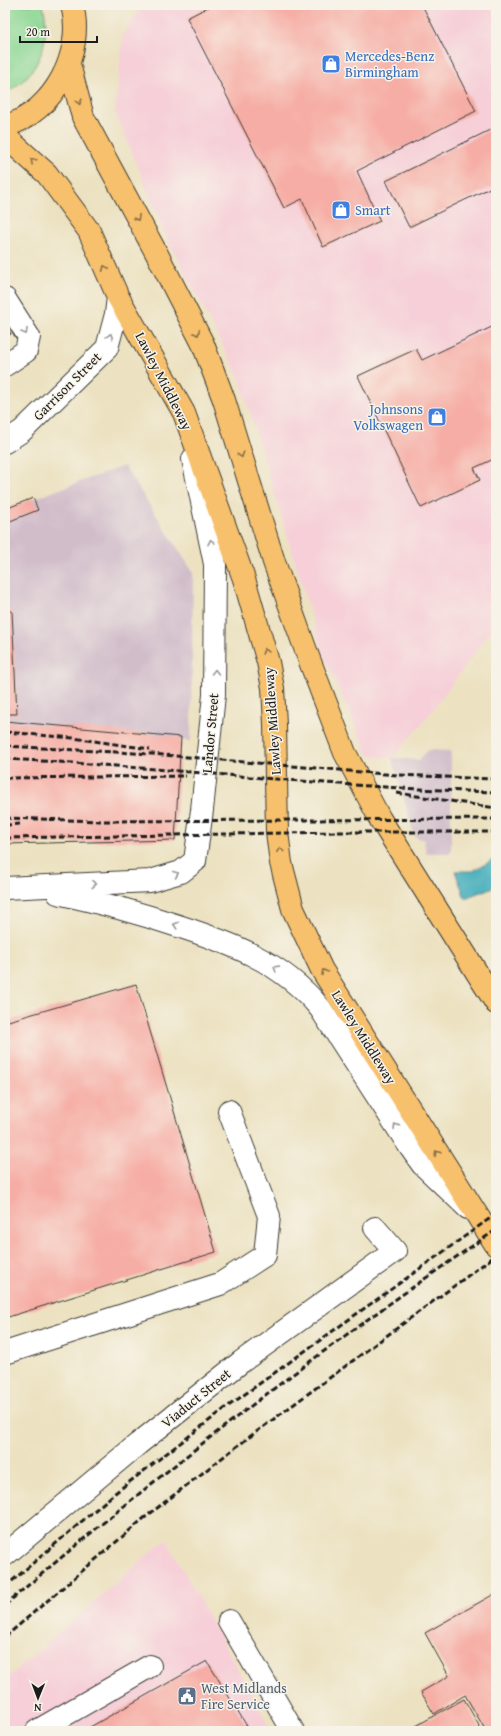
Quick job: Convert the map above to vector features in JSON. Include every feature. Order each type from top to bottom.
[{"type":"highway","points":[[5,126],[36,110],[55,89],[69,64],[74,40],[77,8]]},
{"type":"highway","points":[[69,64],[83,117],[158,256],[203,344],[224,400],[274,562],[345,753],[380,819],[494,996]]},
{"type":"highway","name":"Lawley Middleway","points":[[5,138],[47,174],[89,231],[118,296],[184,413],[244,579],[268,662],[273,688],[275,724],[277,832],[281,862],[293,909],[322,970],[477,1218],[496,1245]]},
{"type":"street","name":"Garrison Street","points":[[5,442],[22,431],[107,348],[116,314],[118,296]]},
{"type":"street","points":[[5,299],[29,337],[26,351],[5,365]]},
{"type":"street","name":"Landor Street","points":[[5,888],[150,881],[181,872],[195,861],[214,695],[215,564],[184,413]]},
{"type":"street","points":[[28,886],[115,906],[213,938],[248,951],[280,970],[305,990],[320,1008],[422,1164],[477,1218]]},
{"type":"street","points":[[5,1353],[220,1284],[265,1255],[269,1216],[229,1111]]},
{"type":"street","name":"Viaduct Street","points":[[5,1555],[138,1444],[241,1362],[395,1251],[375,1228]]},
{"type":"street","points":[[229,1621],[293,1731]]},
{"type":"street","points":[[37,1731],[150,1666]]},
{"type":"shaded area","points":[[143,5],[496,5],[496,624],[426,719],[392,758],[369,756],[323,654],[239,377],[168,240],[115,112],[123,34]]},
{"type":"shaded area","points":[[124,466],[193,572],[191,741],[5,729],[5,509]]},
{"type":"shaded area","points":[[428,750],[451,751],[451,853],[426,853],[424,840],[415,837],[392,758],[419,760]]},
{"type":"shaded area","points":[[166,1539],[272,1731],[5,1731],[5,1680]]},
{"type":"green space","points":[[5,5],[43,5],[46,32],[40,56],[34,67],[27,77],[17,86],[5,93]]},
{"type":"water","points":[[496,858],[496,886],[465,898],[455,871],[473,871]]},
{"type":"building","name":"Mercedes-Benz Birmingham","points":[[212,5],[422,5],[476,111],[357,171],[380,221],[323,247],[302,199],[284,208],[187,18]]},
{"type":"building","points":[[496,127],[496,185],[409,227],[386,181]]},
{"type":"building","points":[[5,324],[11,334],[5,338]]},
{"type":"building","name":"Johnsons Volkswagen","points":[[496,325],[496,458],[474,468],[480,480],[421,508],[358,376],[416,349],[422,360]]},
{"type":"building","points":[[33,498],[38,510],[5,523],[5,509]]},
{"type":"building","points":[[5,611],[12,611],[17,714],[5,714]]},
{"type":"building","points":[[5,721],[181,737],[175,840],[5,844]]},
{"type":"building","points":[[136,984],[216,1252],[5,1318],[5,1022]]},
{"type":"building","points":[[496,1593],[496,1731],[486,1731],[465,1695],[434,1714],[421,1692],[449,1676],[425,1633]]},
{"type":"building","name":"West Midlands Fire Service","points":[[207,1661],[250,1731],[83,1731]]},
{"type":"building","points":[[464,1699],[482,1731],[407,1731]]},
{"type":"railway","points":[[5,732],[73,738],[150,749]]},
{"type":"railway","points":[[5,746],[152,754],[397,775],[496,779]]},
{"type":"railway","points":[[5,759],[128,767],[312,782],[435,790],[496,792]]},
{"type":"railway","points":[[5,778],[186,776]]},
{"type":"railway","points":[[397,793],[496,808]]},
{"type":"railway","points":[[5,818],[102,821],[496,819]]},
{"type":"railway","points":[[5,825],[22,824]]},
{"type":"railway","points":[[5,838],[339,832],[496,832]]},
{"type":"railway","points":[[5,1587],[115,1493],[227,1407],[496,1214]]},
{"type":"railway","points":[[5,1605],[124,1506],[245,1410],[369,1318],[496,1230]]},
{"type":"railway","points":[[5,1637],[143,1519],[240,1444],[496,1255]]},
{"type":"place","name":"Mercedes-Benz Birmingham","points":[[331,64]]},
{"type":"place","name":"Smart","points":[[341,210]]},
{"type":"place","name":"Johnsons Volkswagen","points":[[437,417]]},
{"type":"place","name":"West Midlands Fire Service","points":[[187,1696]]}]
